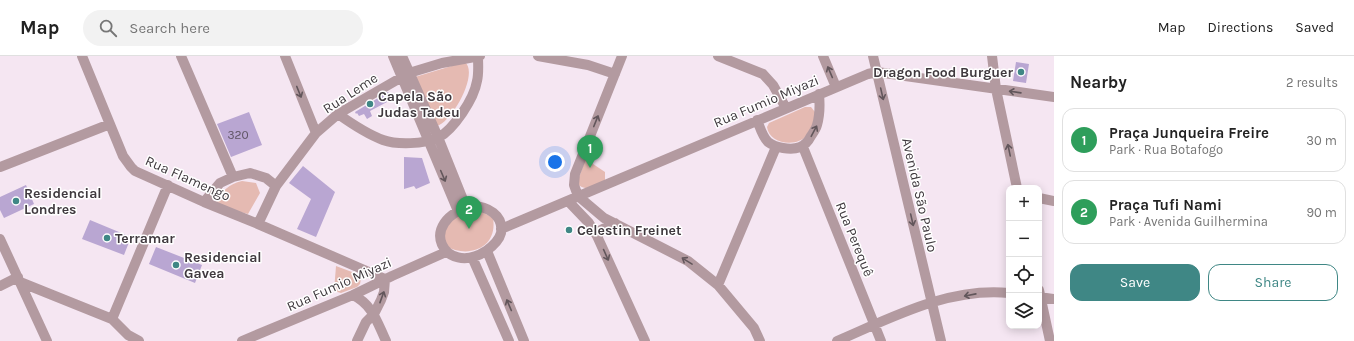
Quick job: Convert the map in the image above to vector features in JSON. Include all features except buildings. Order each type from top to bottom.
[{"type":"street","name":"Rua Flamengo","points":[[82,56],[124,156],[135,171],[384,280]]},
{"type":"street","points":[[181,56],[233,177]]},
{"type":"street","points":[[284,56],[316,133]]},
{"type":"street","points":[[393,56],[406,75]]},
{"type":"street","points":[[402,56],[406,75],[462,209]]},
{"type":"street","points":[[338,114],[357,128],[384,141],[406,143],[433,139],[453,124],[468,106],[477,81],[479,56]]},
{"type":"street","name":"Rua Leme","points":[[258,224],[276,186],[316,133],[338,114],[406,75],[442,63],[479,56]]},
{"type":"street","points":[[538,56],[588,60],[615,74]]},
{"type":"street","points":[[622,56],[575,174],[574,185],[578,196],[596,212],[688,261],[718,285],[754,328],[760,341]]},
{"type":"street","points":[[718,56],[763,74],[773,85],[786,108]]},
{"type":"street","points":[[823,56],[836,87]]},
{"type":"street","name":"Avenida São Paulo","points":[[873,56],[941,341]]},
{"type":"street","points":[[992,56],[996,89],[1016,185]]},
{"type":"street","name":"Rua Fumio Miyazi","points":[[501,229],[868,74],[877,72],[1054,97]]},
{"type":"street","points":[[757,120],[764,136],[776,147],[794,149],[803,147],[808,142],[817,126],[820,111],[819,94]]},
{"type":"street","points":[[0,167],[110,124]]},
{"type":"street","points":[[718,285],[776,147]]},
{"type":"street","name":"Rua Perequê","points":[[803,147],[881,341]]},
{"type":"street","points":[[204,202],[220,183],[233,177],[250,173],[266,178],[276,186]]},
{"type":"street","points":[[112,319],[168,185]]},
{"type":"street","points":[[1042,198],[1054,200]]},
{"type":"street","points":[[568,200],[589,223],[597,236],[645,341]]},
{"type":"street","points":[[472,206],[481,206],[491,210],[498,217],[501,229],[497,243],[487,251],[472,257],[462,258],[446,252],[441,243],[440,234],[442,227],[448,218],[462,209],[472,206]]},
{"type":"street","points":[[597,236],[601,230],[615,223]]},
{"type":"street","points":[[0,239],[47,341]]},
{"type":"street","points":[[487,251],[524,341]]},
{"type":"street","name":"Rua Fumio Miyazi","points":[[242,341],[353,295],[446,252]]},
{"type":"street","points":[[472,257],[509,341]]},
{"type":"street","points":[[0,286],[19,280],[112,319],[128,335],[139,341]]},
{"type":"street","points":[[357,341],[366,322],[374,314],[384,292],[384,280]]},
{"type":"street","points":[[836,341],[931,302],[976,293],[1006,293]]},
{"type":"street","points":[[353,295],[362,299],[374,314],[386,341]]},
{"type":"street","points":[[1042,295],[1054,299]]},
{"type":"street","points":[[1042,303],[1050,341]]},
{"type":"shaded area","points":[[465,62],[468,68],[469,76],[462,97],[450,116],[443,123],[437,126],[415,77]]},
{"type":"shaded area","points":[[805,107],[811,107],[815,112],[812,127],[807,135],[802,139],[797,142],[784,142],[773,137],[769,133],[767,127],[769,123]]},
{"type":"shaded area","points":[[588,152],[593,164],[605,172],[605,182],[594,187],[583,188],[577,183]]},
{"type":"shaded area","points":[[242,181],[256,183],[260,193],[248,214],[218,206],[216,202],[223,191],[233,184]]},
{"type":"shaded area","points":[[475,208],[493,218],[491,237],[480,248],[472,251],[454,250],[445,246],[442,231],[449,221]]},
{"type":"shaded area","points":[[336,266],[360,275],[360,284],[357,287],[341,293],[334,291]]},
{"type":"place","name":"Dragon Food Burguer","points":[[1021,72]]},
{"type":"place","name":"Capela São Judas Tadeu","points":[[370,104]]},
{"type":"place","name":"Praça Junqueira Freire","points":[[590,168]]},
{"type":"place","name":"Residencial Londres","points":[[16,201]]},
{"type":"place","name":"Praça Tufi Nami","points":[[469,229]]},
{"type":"place","name":"Celestin Freinet","points":[[569,230]]},
{"type":"place","name":"Terramar","points":[[107,238]]},
{"type":"place","name":"Residencial Gavea","points":[[176,265]]}]
